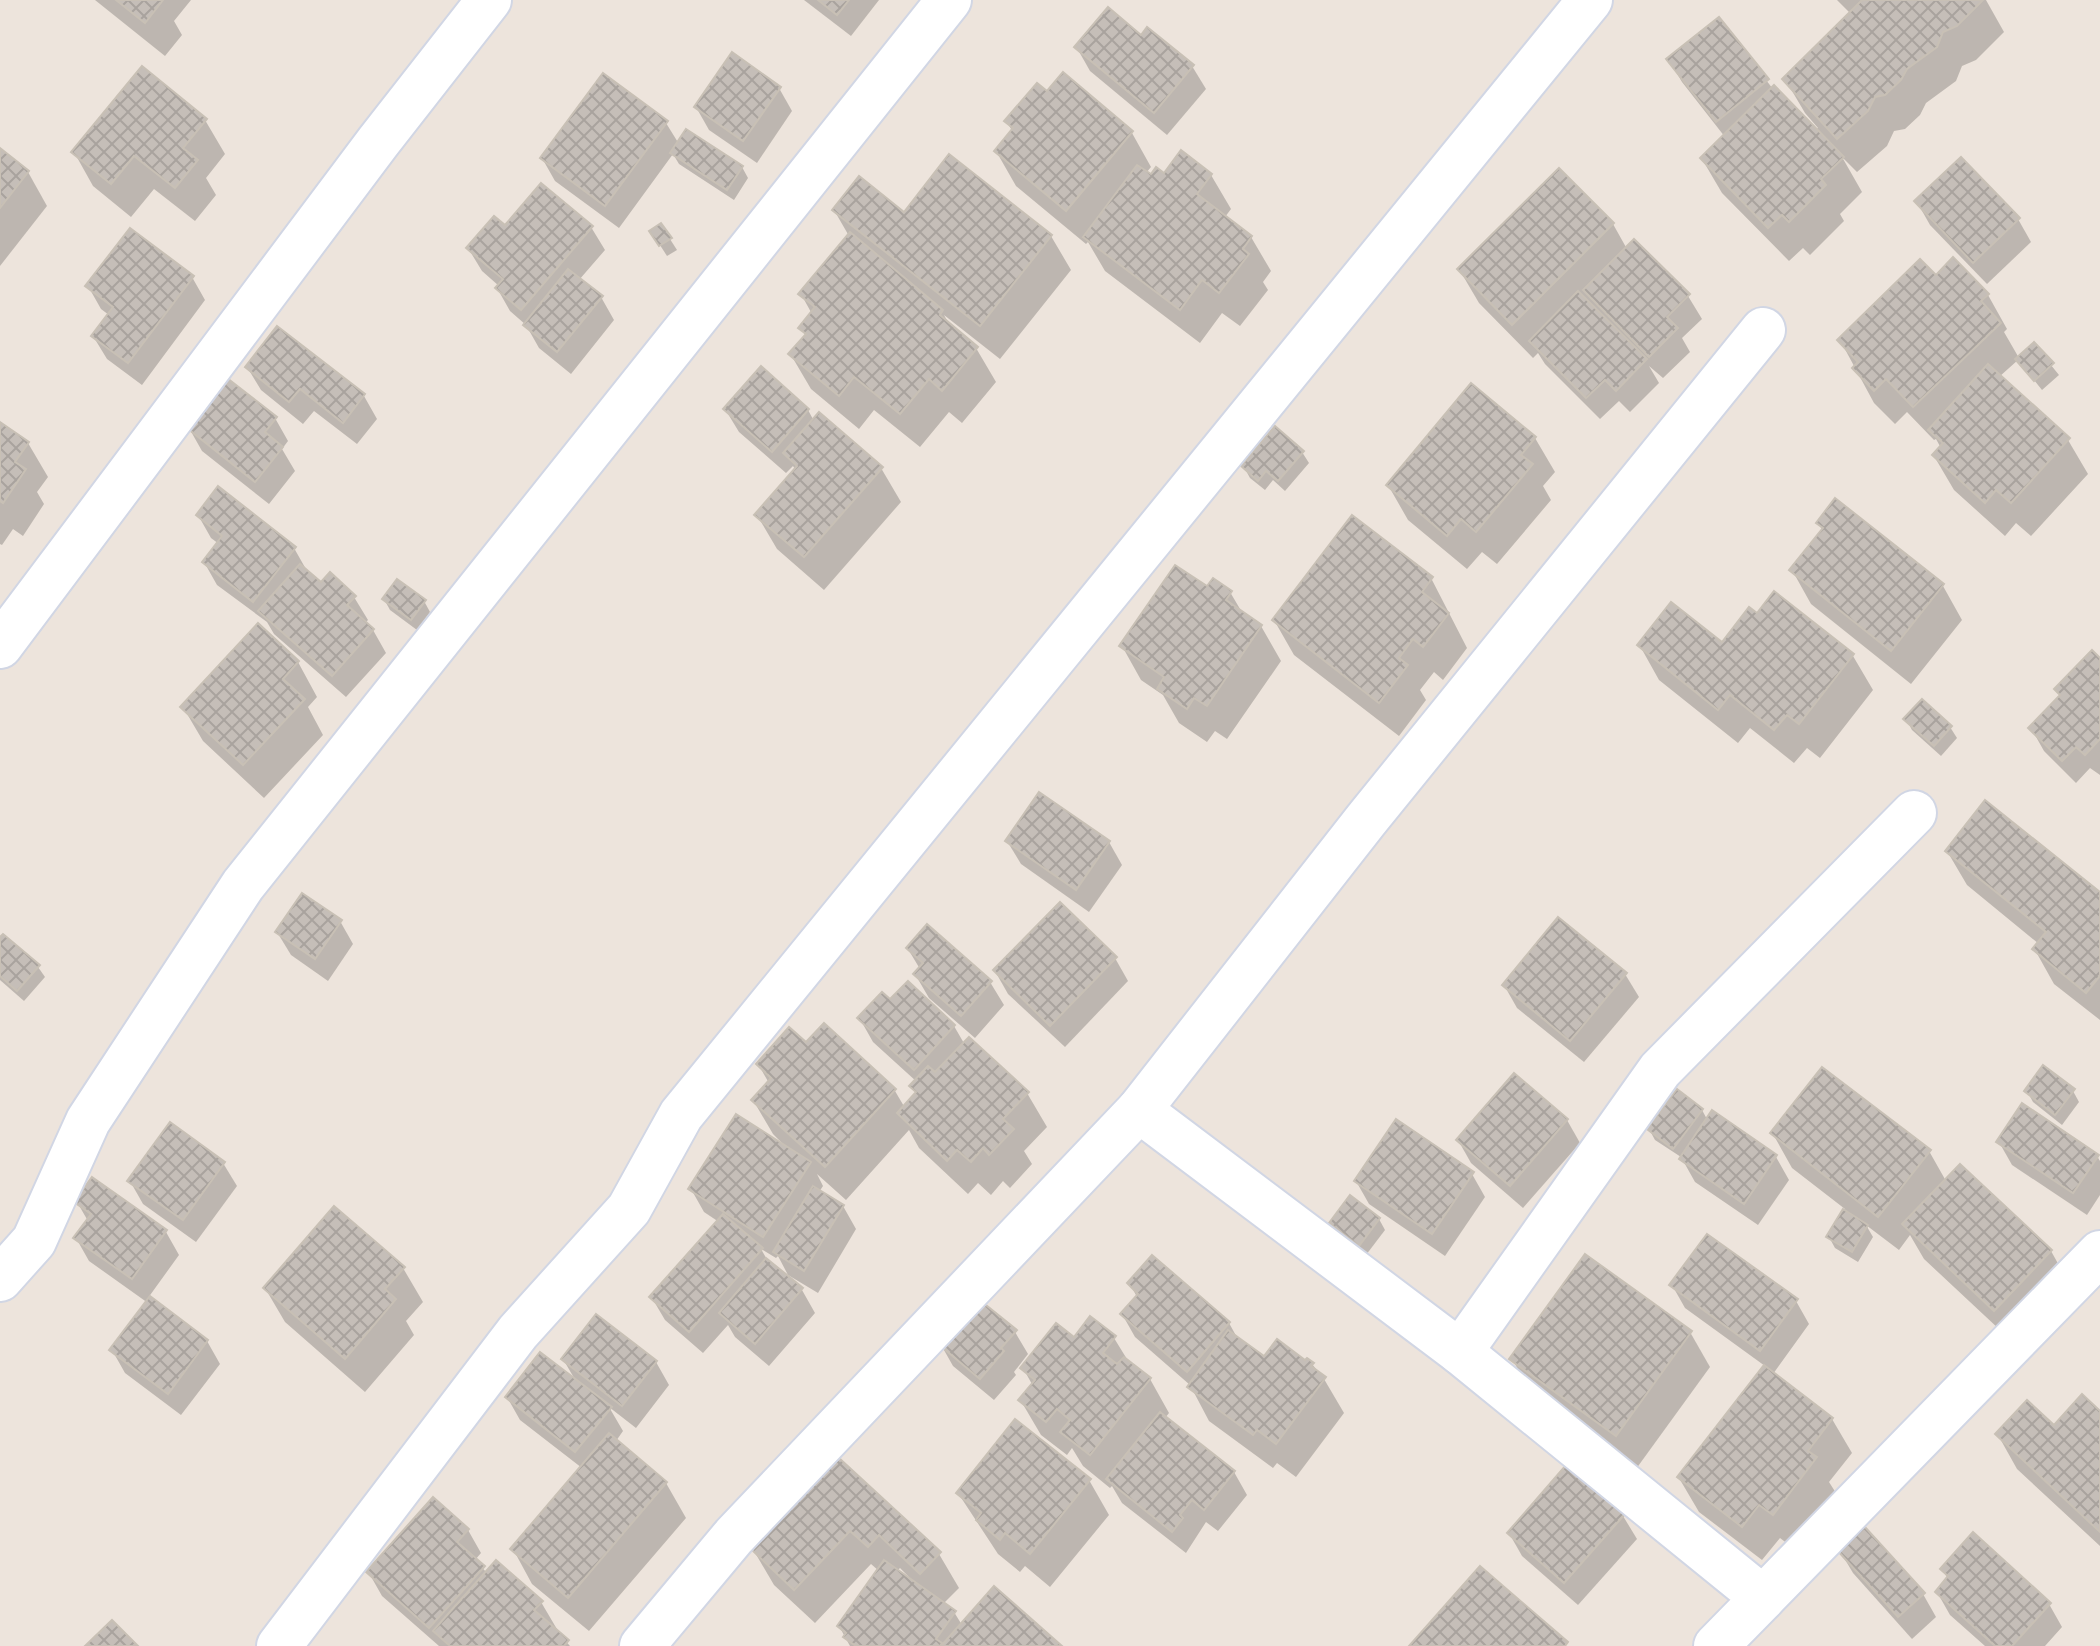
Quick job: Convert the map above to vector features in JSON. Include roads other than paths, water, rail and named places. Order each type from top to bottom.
[{"type":"street","points":[[0,646],[378,142],[489,0]]},
{"type":"street","points":[[0,1279],[34,1241],[88,1121],[243,885],[949,0]]},
{"type":"street","points":[[279,1646],[518,1332],[629,1209],[681,1115],[1590,0]]},
{"type":"street","points":[[642,1646],[734,1536],[1139,1110],[1366,820],[1763,330]]},
{"type":"street","points":[[1460,1352],[1660,1070],[1914,813]]},
{"type":"street","points":[[1139,1110],[1460,1352],[1763,1598]]},
{"type":"street","points":[[1716,1646],[2100,1253]]}]
